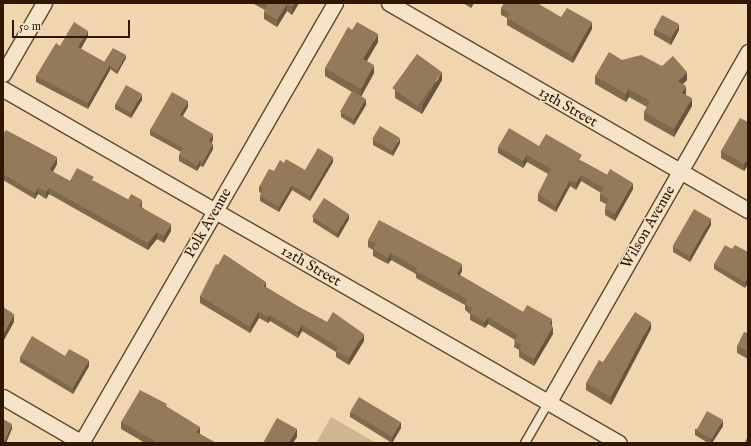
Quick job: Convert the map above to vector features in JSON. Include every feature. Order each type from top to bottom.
[{"type":"street","points":[[3,74],[44,3]]},
{"type":"street","name":"Polk Avenue","points":[[82,443],[335,3]]},
{"type":"street","name":"13th Street","points":[[389,3],[748,210]]},
{"type":"street","name":"Wilson Avenue","points":[[548,402],[748,52]]},
{"type":"street","name":"12th Street","points":[[3,89],[619,443]]},
{"type":"street","points":[[3,397],[82,443]]},
{"type":"lane","points":[[525,443],[548,402]]},
{"type":"shaded area","points":[[331,417],[376,443],[316,443]]},
{"type":"building","points":[[265,3],[295,3],[292,7],[287,4],[277,20],[264,12],[268,5]]},
{"type":"building","points":[[504,3],[537,3],[561,17],[567,8],[592,22],[573,56],[507,18],[510,13],[501,8]]},
{"type":"building","points":[[662,15],[679,24],[671,38],[654,29]]},
{"type":"building","points":[[74,22],[88,31],[78,47],[110,65],[88,103],[36,76],[56,43],[60,46]]},
{"type":"building","points":[[357,22],[378,34],[363,59],[374,65],[361,89],[325,68],[348,27],[352,30]]},
{"type":"building","points":[[113,48],[126,55],[117,71],[104,62]]},
{"type":"building","points":[[609,52],[622,60],[641,55],[662,66],[673,56],[687,72],[678,81],[686,86],[682,93],[692,98],[674,129],[644,112],[650,101],[629,89],[626,94],[595,76]]},
{"type":"building","points":[[417,54],[442,72],[417,106],[392,88]]},
{"type":"building","points":[[126,85],[142,94],[131,113],[115,104]]},
{"type":"building","points":[[352,91],[366,99],[354,120],[340,112]]},
{"type":"building","points":[[172,92],[188,101],[180,115],[213,134],[209,141],[213,144],[203,162],[200,160],[197,166],[179,155],[183,148],[150,130]]},
{"type":"building","points":[[740,118],[748,122],[748,159],[744,164],[721,151]]},
{"type":"building","points":[[380,126],[400,138],[392,151],[372,139]]},
{"type":"building","points":[[509,128],[539,146],[546,134],[582,155],[579,160],[607,175],[610,169],[633,183],[615,214],[605,209],[608,199],[600,194],[604,188],[581,175],[576,183],[570,180],[556,206],[538,194],[551,169],[527,155],[523,161],[498,147]]},
{"type":"building","points":[[6,130],[57,157],[50,170],[70,181],[77,168],[94,177],[92,180],[128,200],[131,194],[142,200],[139,206],[171,224],[164,236],[157,232],[148,243],[49,188],[46,192],[38,187],[35,193],[3,174],[3,134]]},
{"type":"building","points":[[318,148],[333,157],[310,196],[292,185],[279,207],[260,196],[263,189],[259,187],[269,169],[274,171],[280,160],[284,163],[286,159],[305,170]]},
{"type":"building","points":[[324,198],[349,214],[337,233],[312,216]]},
{"type":"building","points":[[694,209],[711,219],[690,256],[672,246]]},
{"type":"building","points":[[379,220],[462,264],[457,274],[523,312],[527,305],[552,319],[549,324],[553,327],[534,359],[519,350],[522,345],[514,341],[518,335],[488,317],[485,322],[470,313],[472,308],[465,304],[467,299],[416,271],[417,268],[391,253],[388,258],[373,249],[376,244],[368,240]]},
{"type":"building","points":[[725,245],[732,249],[735,245],[748,252],[748,278],[745,282],[714,264]]},
{"type":"building","points":[[224,254],[266,282],[263,286],[299,307],[327,322],[333,312],[364,334],[349,358],[336,351],[338,347],[302,325],[298,332],[270,315],[268,317],[259,311],[250,327],[200,296],[216,264],[218,265]]},
{"type":"building","points":[[3,307],[14,314],[3,334]]},
{"type":"building","points":[[635,312],[651,322],[611,397],[586,383],[599,360],[603,362]]},
{"type":"building","points":[[744,332],[748,332],[748,351],[737,346]]},
{"type":"building","points":[[32,336],[65,356],[69,349],[89,360],[73,388],[20,357]]},
{"type":"building","points":[[140,390],[167,404],[166,406],[200,427],[196,432],[216,443],[153,443],[155,441],[121,422]]},
{"type":"building","points":[[359,397],[401,422],[392,437],[350,412]]},
{"type":"building","points":[[707,411],[723,420],[712,439],[696,430]]},
{"type":"building","points":[[277,418],[297,429],[288,443],[263,443]]},
{"type":"building","points":[[3,419],[12,424],[3,443]]},
{"type":"building","points":[[748,437],[748,443],[744,443]]}]
